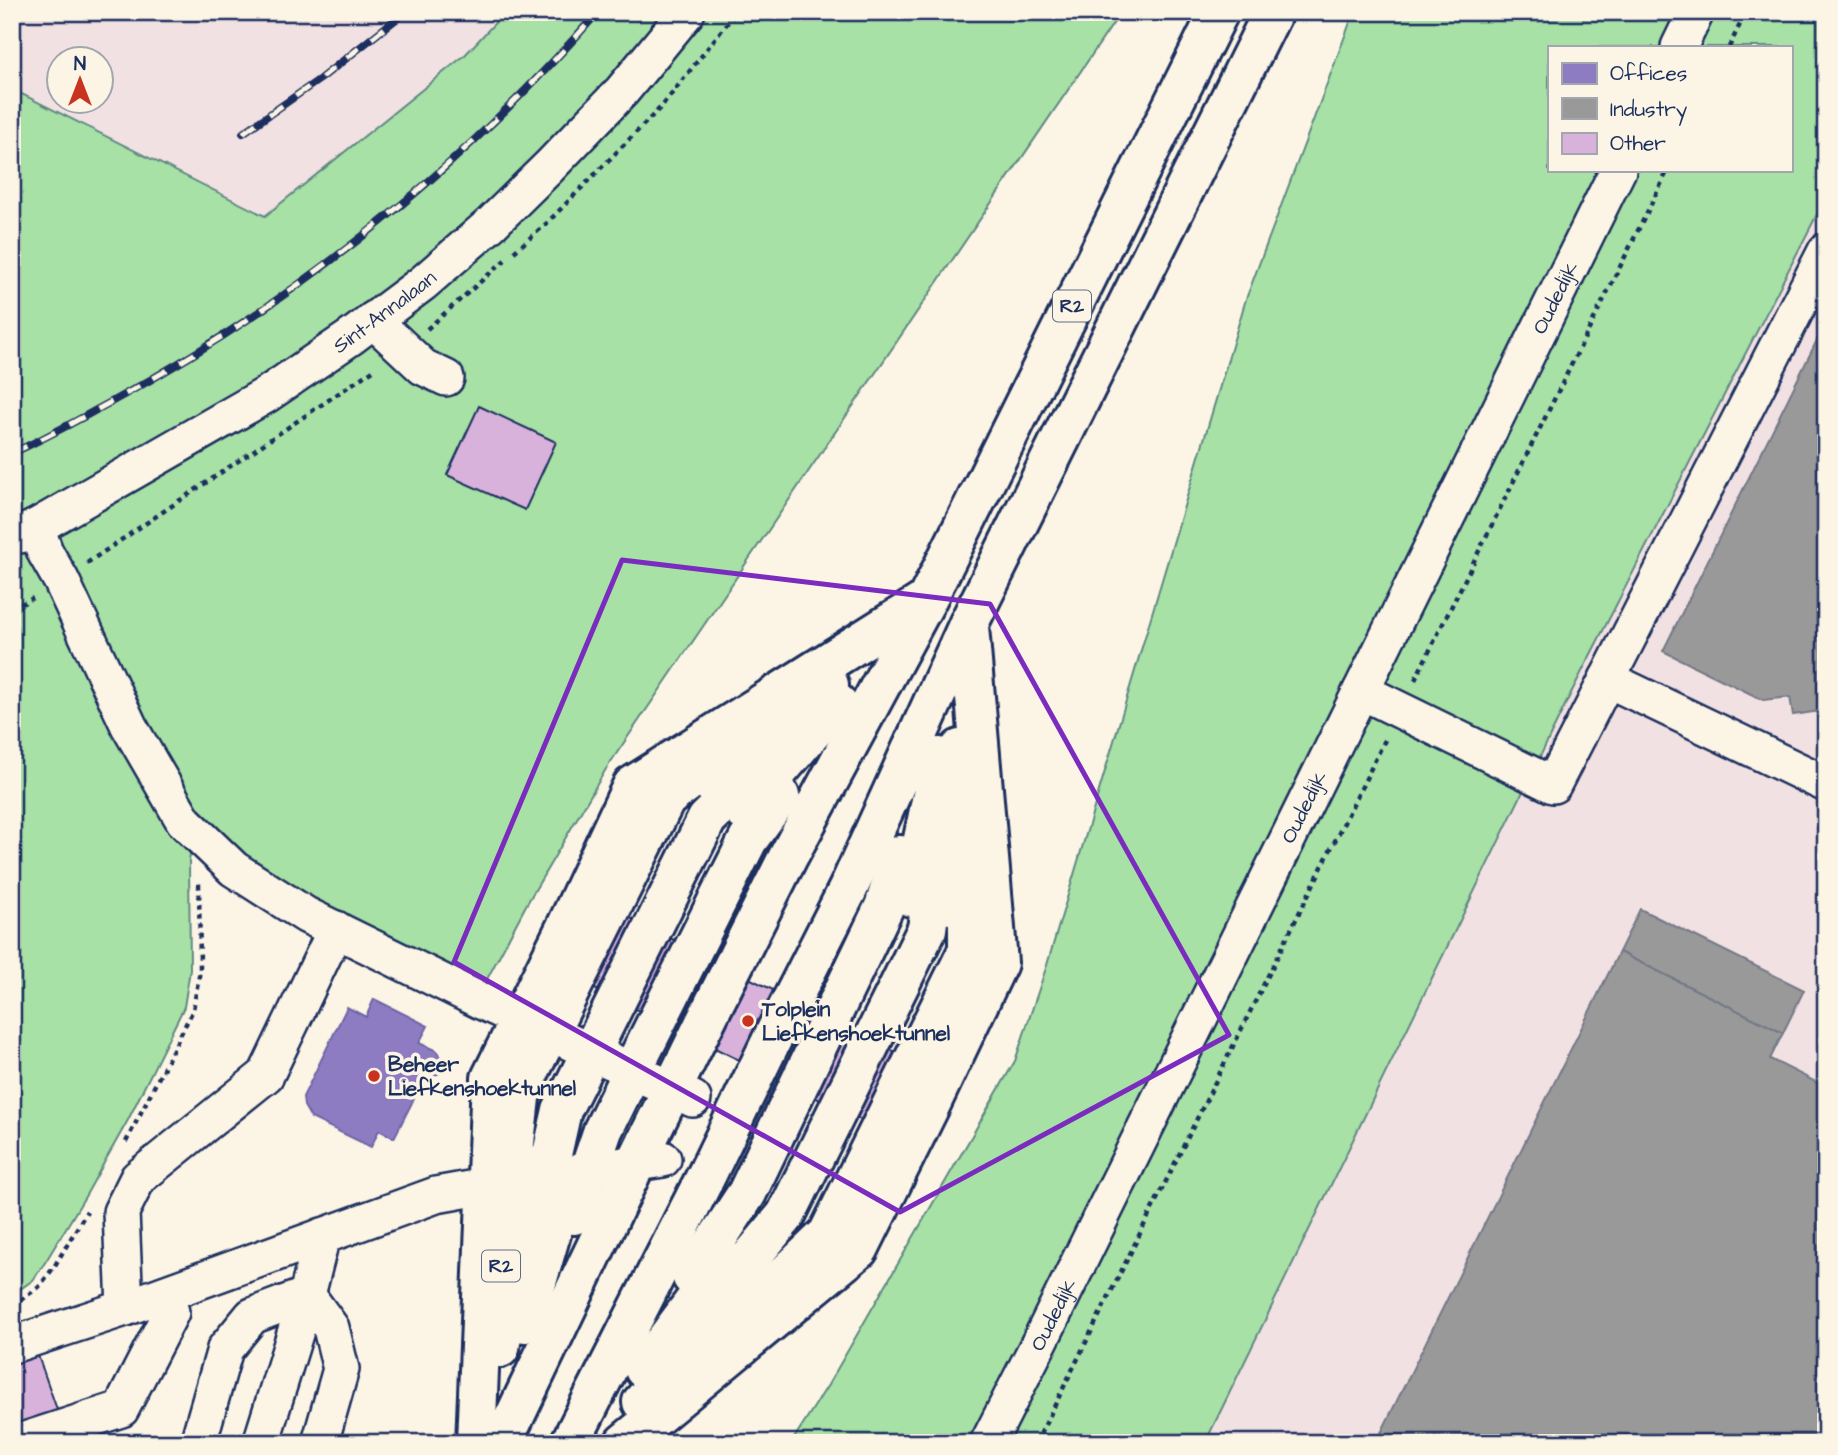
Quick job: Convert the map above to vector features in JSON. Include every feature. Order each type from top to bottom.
[{"type":"highway","name":"R2","points":[[491,1443],[571,1173],[541,1098],[610,1061],[808,868],[926,601],[1219,12]]},
{"type":"highway","name":"R2","points":[[568,1443],[689,1167],[822,891],[968,625],[1273,12]]},
{"type":"highway","name":"R2","points":[[491,1443],[571,1173],[603,1130],[610,1061],[566,928],[632,786],[926,601]]},
{"type":"highway","name":"R2","points":[[571,1173],[491,1078],[610,1061],[748,840],[926,601]]},
{"type":"highway","name":"R2","points":[[491,1443],[571,1173],[610,1061],[687,808],[926,601]]},
{"type":"highway","name":"R2","points":[[576,1443],[727,1184],[854,922],[968,625]]},
{"type":"highway","name":"R2","points":[[582,1443],[747,1193],[884,907],[968,625]]},
{"type":"highway","name":"R2","points":[[589,1443],[767,1204],[906,919],[968,625]]},
{"type":"highway","name":"R2","points":[[596,1443],[786,1215],[927,929],[968,625]]},
{"type":"highway","name":"R2","points":[[604,1443],[808,1226],[948,940],[968,625]]},
{"type":"highway","name":"R2","points":[[611,1443],[828,1234],[968,950],[968,625]]},
{"type":"highway","points":[[624,1443],[859,1249],[998,963],[968,625]]},
{"type":"highway","name":"R2","points":[[491,1443],[571,1173]]},
{"type":"street","name":"Sint-Annalaan","points":[[20,538],[267,395],[423,283],[491,224],[550,167],[622,91],[687,12]]},
{"type":"street","points":[[1679,46],[1696,12]]},
{"type":"street","name":"Oudedijk","points":[[988,1443],[1617,172]]},
{"type":"street","points":[[1360,691],[1553,785],[1826,251]]},
{"type":"street","points":[[373,320],[423,367],[446,378]]},
{"type":"street","points":[[20,538],[45,552],[61,580],[129,726],[184,821],[234,869],[306,915],[610,1061]]},
{"type":"street","points":[[1607,680],[1826,784]]},
{"type":"street","points":[[125,1308],[121,1212],[138,1178],[267,1075],[336,929]]},
{"type":"street","points":[[12,1345],[165,1294],[436,1195],[571,1173]]},
{"type":"street","points":[[261,1443],[307,1295],[322,1236]]},
{"type":"street","points":[[16,1443],[121,1409],[171,1312],[165,1294]]},
{"type":"street","points":[[198,1443],[225,1349],[253,1315],[307,1295]]},
{"type":"street","points":[[307,1295],[331,1328],[341,1369],[320,1443]]},
{"type":"path","points":[[1729,46],[1746,12]]},
{"type":"path","points":[[1036,1443],[1667,172]]},
{"type":"path","points":[[124,1146],[193,1010],[200,970],[198,861],[203,838]]},
{"type":"path","points":[[12,1306],[39,1287],[88,1211]]},
{"type":"highlighted area","points":[[622,560],[990,604],[1229,1035],[900,1212],[454,962]]},
{"type":"shaded area","points":[[12,12],[505,12],[465,55],[265,216],[66,116],[116,116],[116,46],[46,46],[46,106],[12,89]]},
{"type":"shaded area","points":[[1826,197],[1826,1443],[1205,1443],[1573,689]]},
{"type":"green space","points":[[505,12],[1121,12],[606,769],[525,907],[485,983],[313,902],[193,836],[189,860],[190,970],[184,1007],[128,1120],[86,1195],[33,1280],[12,1295],[12,89],[46,106],[46,116],[66,116],[265,216],[465,55]]},
{"type":"green space","points":[[1354,12],[1826,12],[1826,197],[1573,689],[1205,1443],[791,1443],[828,1385],[1015,1061],[1047,965],[1246,299]]},
{"type":"building: Offices","name":"Beheer Liefkenshoektunnel","points":[[374,999],[428,1026],[419,1043],[437,1051],[442,1062],[439,1073],[423,1081],[394,1138],[379,1130],[371,1147],[311,1118],[304,1106],[303,1097],[347,1007],[366,1017]]},
{"type":"building: Industry","points":[[1826,322],[1826,730],[1823,730],[1820,711],[1793,715],[1790,697],[1763,700],[1663,651]]},
{"type":"building: Industry","points":[[1640,909],[1804,990],[1783,1033],[1619,952]]},
{"type":"building: Industry","points":[[1619,952],[1783,1033],[1770,1059],[1826,1087],[1826,1443],[1376,1443]]},
{"type":"building: Other","points":[[479,406],[556,442],[525,510],[447,475]]},
{"type":"building: Other","name":"Tolplein Liefkenshoektunnel","points":[[581,893],[947,1078],[912,1145],[546,965]]},
{"type":"building: Other","points":[[36,1350],[60,1418],[12,1434],[12,1358]]},
{"type":"railway","points":[[243,133],[320,79],[405,12]]},
{"type":"railway","points":[[12,453],[75,422],[179,363],[310,276],[372,229],[490,126],[598,12]]},
{"type":"place","name":"Tolplein Liefkenshoektunnel","points":[[748,1021]]},
{"type":"place","name":"Beheer Liefkenshoektunnel","points":[[374,1076]]}]
